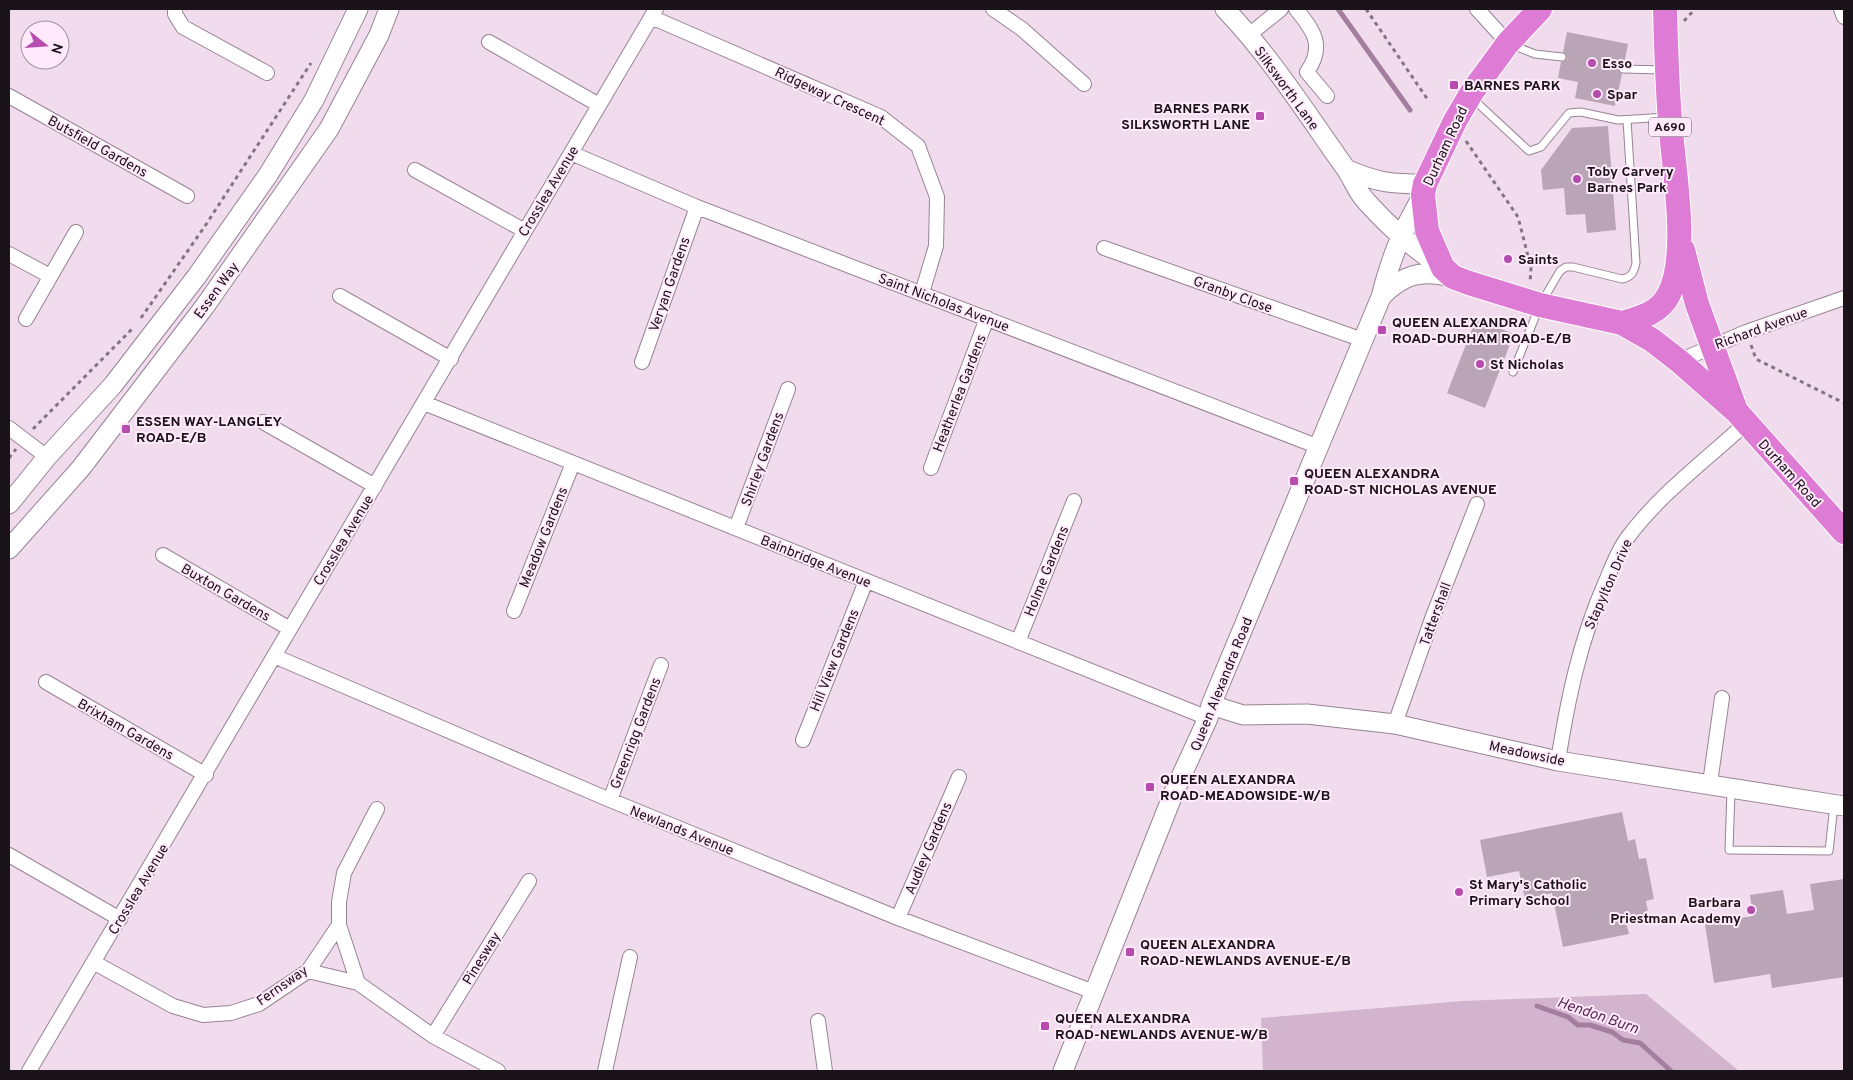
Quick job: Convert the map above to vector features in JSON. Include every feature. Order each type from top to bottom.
[{"type":"highway","name":"Durham Road","points":[[1540,9],[1508,43],[1469,96],[1446,138],[1424,190],[1427,231],[1448,273],[1540,305],[1622,323],[1652,340],[1679,361],[1741,418],[1844,532]]},
{"type":"highway","name":"Durham Road","points":[[1622,323],[1644,317],[1658,308],[1669,295],[1676,274],[1679,237],[1667,70],[1665,11]]},
{"type":"highway","name":"Durham Road","points":[[1679,237],[1711,346],[1741,418]]},
{"type":"street","points":[[175,9],[175,14],[183,27],[268,73]]},
{"type":"street","name":"Essen Way","points":[[9,504],[47,457],[113,385],[197,276],[268,175],[314,100],[358,9]]},
{"type":"street","name":"Essen Way","points":[[9,549],[81,468],[205,306],[329,129],[379,36],[389,9]]},
{"type":"street","name":"Silksworth Lane","points":[[1224,9],[1249,35],[1346,169],[1364,200],[1418,252],[1448,273]]},
{"type":"street","points":[[1249,35],[1280,9]]},
{"type":"street","points":[[1296,9],[1312,31],[1317,47],[1314,61],[1307,72],[1327,96]]},
{"type":"street","points":[[1477,9],[1508,43]]},
{"type":"street","points":[[1841,9],[1844,18]]},
{"type":"street","points":[[998,10],[1022,28],[1084,84]]},
{"type":"street","name":"Crosslea Avenue","points":[[29,1071],[206,775],[274,656],[451,359],[653,13]]},
{"type":"street","name":"Ridgeway Crescent","points":[[653,13],[881,117],[918,146],[937,197],[936,246],[922,293]]},
{"type":"street","points":[[489,42],[599,105]]},
{"type":"street","name":"Butsfield Gardens","points":[[9,96],[187,196]]},
{"type":"street","name":"Saint Nicholas Avenue","points":[[571,153],[697,206],[1319,447]]},
{"type":"street","points":[[1346,169],[1379,183],[1424,190]]},
{"type":"street","points":[[416,170],[525,231]]},
{"type":"street","name":"Queen Alexandra Road","points":[[1063,1071],[1174,792],[1210,711],[1381,297],[1389,264],[1400,236],[1424,190]]},
{"type":"street","name":"Veryan Gardens","points":[[642,362],[697,206]]},
{"type":"street","points":[[26,319],[76,232]]},
{"type":"street","name":"Granby Close","points":[[1104,248],[1363,340]]},
{"type":"street","points":[[9,254],[50,276]]},
{"type":"street","name":"Queen Alexandra Road","points":[[1381,297],[1394,283],[1404,278],[1448,273]]},
{"type":"street","points":[[340,296],[451,359]]},
{"type":"street","name":"Richard Avenue","points":[[1679,361],[1711,346],[1844,298]]},
{"type":"street","name":"Heatherlea Gardens","points":[[931,468],[987,318]]},
{"type":"street","name":"Shirley Gardens","points":[[736,528],[788,389]]},
{"type":"street","name":"Bainbridge Avenue","points":[[424,403],[1018,642],[1210,711]]},
{"type":"street","name":"Stapylton Drive","points":[[1558,761],[1569,694],[1579,652],[1592,613],[1627,538],[1653,508],[1741,418]]},
{"type":"street","points":[[263,422],[375,486]]},
{"type":"street","points":[[9,428],[47,457]]},
{"type":"street","name":"Meadow Gardens","points":[[514,611],[573,463]]},
{"type":"street","name":"Holme Gardens","points":[[1018,642],[1074,501]]},
{"type":"street","name":"Tattershall","points":[[1395,724],[1433,616],[1477,504]]},
{"type":"street","name":"Buxton Gardens","points":[[163,555],[290,629]]},
{"type":"street","name":"Hill View Gardens","points":[[802,740],[866,581]]},
{"type":"street","name":"Newlands Avenue","points":[[274,656],[610,800],[898,918],[1094,992]]},
{"type":"street","name":"Greenrigg Gardens","points":[[610,800],[661,665]]},
{"type":"street","name":"Brixham Gardens","points":[[46,682],[206,775]]},
{"type":"street","points":[[1710,783],[1722,698]]},
{"type":"street","name":"Meadowside","points":[[1210,711],[1244,714],[1307,714],[1395,724],[1558,761],[1732,786],[1839,805]]},
{"type":"street","name":"Audley Gardens","points":[[898,918],[959,777]]},
{"type":"street","points":[[358,983],[338,925],[339,902],[344,873],[377,809]]},
{"type":"street","points":[[9,855],[120,919]]},
{"type":"street","name":"Pinesway","points":[[433,1036],[529,881]]},
{"type":"street","name":"Fernsway","points":[[94,963],[172,1006],[203,1015],[230,1013],[259,1004],[308,971],[338,925]]},
{"type":"street","points":[[605,1071],[630,957]]},
{"type":"street","points":[[308,971],[358,983],[433,1036],[498,1071]]},
{"type":"street","points":[[818,1021],[825,1071]]},
{"type":"lane","points":[[1508,43],[1535,54],[1562,57]]},
{"type":"lane","points":[[1623,69],[1667,70]]},
{"type":"lane","points":[[1469,96],[1529,151],[1541,147],[1569,113],[1581,112],[1627,120],[1670,117]]},
{"type":"lane","points":[[1513,372],[1540,305],[1560,271],[1566,267],[1622,279],[1629,278],[1634,273],[1636,263],[1627,120]]},
{"type":"lane","points":[[1732,786],[1729,850],[1829,851],[1839,805]]},
{"type":"path","points":[[1366,9],[1428,100]]},
{"type":"path","points":[[23,439],[136,326],[206,226],[313,60]]},
{"type":"path","points":[[1756,359],[1844,403]]},
{"type":"shaded area","points":[[1646,994],[1739,1071],[1263,1071],[1261,1018],[1462,1001]]},
{"type":"building","name":"Esso","points":[[1567,32],[1628,44],[1624,64],[1618,68],[1622,74],[1615,106],[1575,98],[1578,82],[1558,78],[1561,62],[1567,58],[1563,52]]},
{"type":"building","name":"Toby Carvery Barnes Park","points":[[1608,126],[1616,230],[1587,233],[1585,214],[1566,215],[1564,188],[1543,190],[1541,170],[1572,128]]},
{"type":"building","name":"St Nicholas","points":[[1476,319],[1514,334],[1485,408],[1447,393]]},
{"type":"building","name":"St Mary's Catholic Primary School","points":[[1622,812],[1628,841],[1635,839],[1639,859],[1646,858],[1654,899],[1646,901],[1649,917],[1626,922],[1629,934],[1563,947],[1552,893],[1525,899],[1519,871],[1487,877],[1480,840]]},
{"type":"building","points":[[1844,879],[1844,977],[1772,988],[1770,974],[1714,983],[1705,924],[1753,916],[1750,895],[1783,890],[1787,914],[1814,910],[1810,884]]},
{"type":"waterway","name":"Hendon Burn","points":[[1338,9],[1410,110]]},
{"type":"waterway","name":"Hendon Burn","points":[[1537,1006],[1568,1017],[1578,1025],[1590,1025],[1612,1032],[1623,1040],[1640,1043],[1671,1071]]},
{"type":"place","name":"Esso","points":[[1592,63]]},
{"type":"place","name":"BARNES PARK","points":[[1454,85]]},
{"type":"place","name":"Spar","points":[[1597,94]]},
{"type":"place","name":"BARNES PARK SILKSWORTH LANE","points":[[1260,116]]},
{"type":"place","name":"Toby Carvery Barnes Park","points":[[1577,179]]},
{"type":"place","name":"Saints","points":[[1508,259]]},
{"type":"place","name":"QUEEN ALEXANDRA ROAD-DURHAM ROAD-E/B","points":[[1382,330]]},
{"type":"place","name":"St Nicholas","points":[[1480,364]]},
{"type":"place","name":"ESSEN WAY-LANGLEY ROAD-E/B","points":[[126,429]]},
{"type":"place","name":"QUEEN ALEXANDRA ROAD-ST NICHOLAS AVENUE","points":[[1294,481]]},
{"type":"place","name":"QUEEN ALEXANDRA ROAD-MEADOWSIDE-W/B","points":[[1150,787]]},
{"type":"place","name":"St Mary's Catholic Primary School","points":[[1459,892]]},
{"type":"place","name":"Barbara Priestman Academy","points":[[1751,910]]},
{"type":"place","name":"QUEEN ALEXANDRA ROAD-NEWLANDS AVENUE-E/B","points":[[1130,952]]},
{"type":"place","name":"QUEEN ALEXANDRA ROAD-NEWLANDS AVENUE-W/B","points":[[1045,1026]]}]
